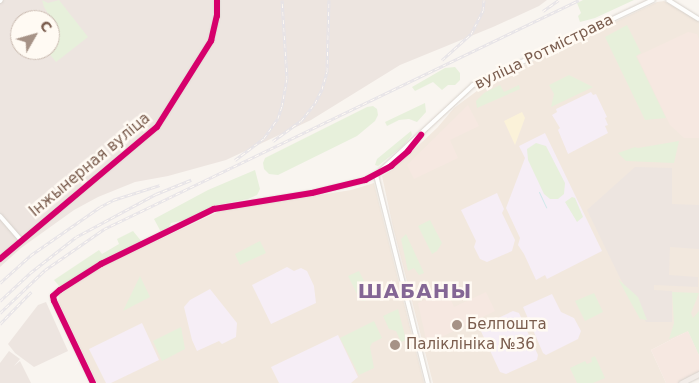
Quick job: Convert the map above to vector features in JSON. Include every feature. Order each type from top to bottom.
[{"type":"highway","points":[[681,383],[699,374]]},
{"type":"street","name":"Інжынерная вуліца","points":[[0,259],[147,138],[162,121],[211,41],[217,16],[217,0]]},
{"type":"street","name":"вуліца Ротмістрава","points":[[93,383],[54,301],[55,294],[89,271],[214,210],[353,185],[376,175],[474,85],[652,0]]},
{"type":"street","points":[[668,0],[699,19]]},
{"type":"street","points":[[376,175],[428,383]]},
{"type":"street","points":[[0,216],[21,240]]},
{"type":"shaded area","points":[[0,0],[547,0],[539,6],[493,27],[400,65],[311,120],[226,160],[168,176],[135,182],[98,197],[74,210],[21,248],[0,267]]},
{"type":"shaded area","points":[[664,1],[699,21],[699,355],[688,331],[651,350],[666,383],[433,383],[393,227],[382,176],[392,170],[437,128],[454,108],[489,82],[657,2]]},
{"type":"shaded area","points":[[688,32],[697,34],[699,39],[699,138],[684,138],[670,125],[637,56]]},
{"type":"shaded area","points":[[591,92],[593,95],[596,94],[607,117],[605,118],[608,125],[605,126],[608,133],[568,154],[558,130],[560,128],[552,115],[557,112],[556,109]]},
{"type":"shaded area","points":[[468,105],[479,126],[450,140],[458,158],[414,179],[407,165]]},
{"type":"shaded area","points":[[545,133],[602,251],[547,279],[545,275],[536,280],[518,245],[520,238],[506,208],[525,158],[519,146]]},
{"type":"shaded area","points":[[635,167],[672,168],[672,204],[699,205],[699,249],[670,247],[669,275],[698,277],[698,287],[654,285],[654,290],[672,291],[672,322],[646,322],[620,278],[587,210]]},
{"type":"shaded area","points":[[374,183],[424,383],[97,383],[58,301],[59,295],[101,267],[220,211],[351,190]]},
{"type":"shaded area","points":[[497,193],[504,209],[502,213],[515,240],[512,251],[487,262],[480,259],[474,247],[476,241],[461,210]]},
{"type":"shaded area","points":[[287,267],[294,271],[301,268],[307,271],[314,286],[316,303],[271,324],[252,285]]},
{"type":"shaded area","points":[[210,289],[237,323],[236,337],[222,344],[219,341],[197,351],[192,340],[184,307],[190,300]]},
{"type":"shaded area","points":[[446,289],[454,307],[486,292],[495,311],[427,344],[418,303]]},
{"type":"shaded area","points":[[552,294],[561,312],[574,318],[581,331],[578,339],[546,355],[543,353],[523,307]]},
{"type":"shaded area","points":[[46,302],[68,351],[34,367],[15,353],[8,344],[38,305]]},
{"type":"shaded area","points":[[513,311],[519,313],[538,355],[537,360],[506,374],[500,372],[479,327]]},
{"type":"shaded area","points":[[142,323],[159,360],[111,383],[106,383],[89,349]]},
{"type":"shaded area","points":[[688,331],[699,355],[699,373],[679,383],[666,383],[651,350]]},
{"type":"shaded area","points":[[338,335],[358,377],[351,383],[279,383],[271,367]]},
{"type":"shaded area","points":[[9,351],[20,359],[14,366],[20,361],[31,383],[0,383],[0,363]]},
{"type":"green space","points":[[42,0],[48,3],[59,0],[88,37],[60,59],[60,10],[46,10]]},
{"type":"green space","points":[[583,0],[634,0],[595,18],[580,22],[578,16],[581,13],[577,3]]},
{"type":"green space","points":[[627,25],[641,53],[636,56],[666,118],[645,120],[605,37]]},
{"type":"green space","points":[[455,67],[460,73],[460,80],[455,85],[448,85],[442,90],[433,82],[415,91],[412,87],[445,68]]},
{"type":"green space","points":[[569,75],[593,87],[551,107],[554,94],[549,85]]},
{"type":"green space","points":[[500,85],[504,92],[519,85],[520,89],[477,108],[476,101],[484,93]]},
{"type":"green space","points":[[425,103],[426,112],[417,122],[409,119],[399,120],[387,126],[385,122]]},
{"type":"green space","points":[[373,106],[377,109],[378,115],[375,121],[357,136],[278,175],[269,174],[264,169],[263,163],[265,158],[367,107]]},
{"type":"green space","points":[[411,131],[412,135],[404,145],[378,166],[375,165],[377,159]]},
{"type":"green space","points":[[679,141],[674,163],[626,161],[618,153],[635,147]]},
{"type":"green space","points":[[536,143],[546,146],[565,183],[564,194],[558,199],[550,199],[544,194],[528,160],[527,149]]},
{"type":"green space","points":[[255,170],[260,189],[257,195],[248,199],[216,205],[185,220],[171,223],[169,227],[161,232],[154,219],[208,190]]},
{"type":"green space","points":[[572,197],[575,198],[583,217],[577,222],[565,202]]},
{"type":"green space","points":[[430,220],[442,243],[437,251],[432,254],[418,226]]},
{"type":"green space","points":[[133,231],[142,242],[87,270],[61,288],[54,280],[99,250],[102,254],[119,244],[117,239]]},
{"type":"green space","points":[[406,234],[424,273],[419,275],[414,268],[408,271],[401,239]]},
{"type":"green space","points":[[260,241],[266,253],[240,265],[235,254]]},
{"type":"green space","points":[[359,271],[372,297],[364,301],[360,300],[348,276]]},
{"type":"green space","points":[[140,276],[150,297],[123,311]]},
{"type":"green space","points":[[618,279],[638,297],[647,320],[640,319]]},
{"type":"green space","points":[[672,292],[699,293],[691,313],[693,318],[699,311],[699,355],[688,331],[669,339],[674,323]]},
{"type":"green space","points":[[594,293],[603,312],[585,321],[575,301]]},
{"type":"green space","points":[[398,309],[406,340],[401,342],[396,331],[389,329],[383,316]]},
{"type":"green space","points":[[374,321],[382,338],[372,343],[370,347],[374,368],[359,375],[340,338]]},
{"type":"green space","points":[[181,327],[185,349],[162,361],[153,341]]},
{"type":"green space","points":[[595,356],[605,378],[593,383],[577,383],[570,368],[585,361],[587,364],[592,362],[591,358]]},
{"type":"sand","points":[[522,112],[525,118],[515,145],[504,121]]},
{"type":"waterway","points":[[539,192],[546,207]]},
{"type":"railway","points":[[235,160],[264,138],[278,118],[282,106],[287,79],[282,0]]},
{"type":"railway","points":[[273,141],[301,121],[315,103],[322,89],[327,71],[329,0]]},
{"type":"railway","points":[[442,60],[471,34],[483,10],[484,0]]},
{"type":"railway","points":[[543,11],[559,0]]},
{"type":"railway","points":[[0,313],[45,270],[104,229],[579,0]]},
{"type":"railway","points":[[0,301],[30,273],[76,237],[156,194],[191,180]]},
{"type":"railway","points":[[0,283],[31,255],[100,207],[113,200],[160,185]]},
{"type":"railway","points":[[0,324],[31,292]]},
{"type":"cycle path","points":[[0,259],[157,127],[211,41],[217,16],[217,0]]},
{"type":"cycle path","points":[[93,383],[54,301],[53,296],[60,290],[101,264],[214,209],[312,193],[365,180],[391,166],[408,151],[421,135]]},
{"type":"place","name":"Белпошта","points":[[457,325]]},
{"type":"place","name":"Паліклініка №36","points":[[395,345]]},
{"type":"district","name":"ШАБАНЫ","points":[[415,291]]}]
